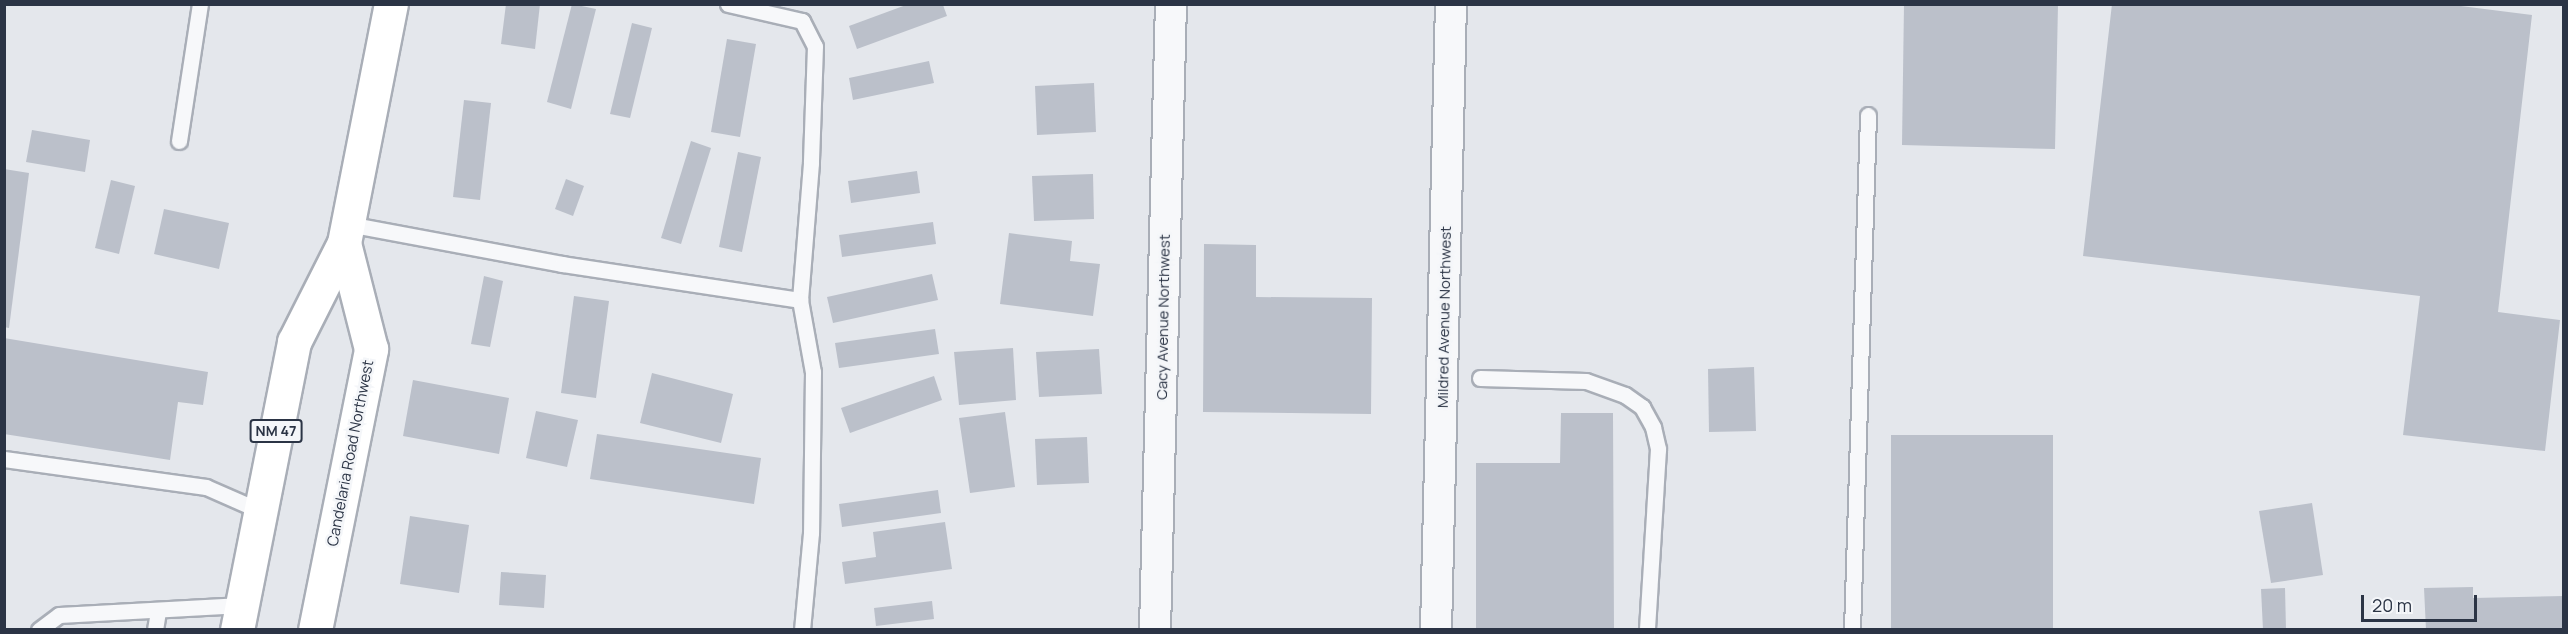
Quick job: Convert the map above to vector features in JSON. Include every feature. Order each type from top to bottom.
[{"type":"main road","name":"Candelaria Road Northwest","points":[[240,617],[294,342],[346,233],[391,4]]},
{"type":"main road","name":"Candelaria Road Northwest","points":[[315,630],[371,349],[346,233]]},
{"type":"street","name":"Cacy Avenue Northwest","points":[[1155,630],[1171,4]]},
{"type":"street","name":"Mildred Avenue Northwest","points":[[1436,630],[1452,4]]},
{"type":"lane","points":[[179,141],[200,4]]},
{"type":"lane","points":[[728,4],[802,21],[815,46],[811,163],[800,300],[813,372],[811,532],[802,630]]},
{"type":"lane","points":[[1852,630],[1868,115]]},
{"type":"lane","points":[[346,233],[800,300]]},
{"type":"lane","points":[[1480,378],[1586,381],[1625,395],[1642,407],[1653,427],[1658,449],[1647,630]]},
{"type":"lane","points":[[4,459],[206,488],[261,511]]},
{"type":"lane","points":[[39,630],[59,615],[158,610],[240,617]]},
{"type":"lane","points":[[154,630],[158,610]]},
{"type":"building","points":[[506,4],[540,4],[535,49],[501,44]]},
{"type":"building","points":[[572,4],[596,9],[571,109],[547,102]]},
{"type":"building","points":[[1904,4],[2058,4],[2055,149],[1902,145]]},
{"type":"building","points":[[2112,4],[2445,4],[2532,15],[2498,312],[2560,320],[2545,451],[2403,435],[2420,296],[2083,256]]},
{"type":"building","points":[[906,5],[943,5],[947,16],[857,49],[849,26]]},
{"type":"building","points":[[632,23],[652,28],[630,118],[610,114]]},
{"type":"building","points":[[727,39],[756,44],[740,137],[711,132]]},
{"type":"building","points":[[929,61],[934,83],[853,100],[849,78]]},
{"type":"building","points":[[1094,83],[1096,132],[1037,135],[1035,86]]},
{"type":"building","points":[[464,100],[491,103],[480,200],[453,197]]},
{"type":"building","points":[[32,130],[90,140],[85,172],[26,162]]},
{"type":"building","points":[[691,141],[711,148],[681,244],[661,238]]},
{"type":"building","points":[[738,152],[761,157],[742,252],[719,247]]},
{"type":"building","points":[[4,169],[29,173],[9,328],[4,327]]},
{"type":"building","points":[[917,171],[920,193],[851,203],[848,181]]},
{"type":"building","points":[[1093,174],[1094,219],[1034,221],[1032,176]]},
{"type":"building","points":[[566,179],[584,186],[573,216],[555,209]]},
{"type":"building","points":[[111,180],[135,186],[119,254],[95,248]]},
{"type":"building","points":[[164,209],[229,223],[219,269],[154,254]]},
{"type":"building","points":[[933,222],[936,244],[842,257],[839,235]]},
{"type":"building","points":[[1009,233],[1072,241],[1070,261],[1100,264],[1093,316],[1000,304]]},
{"type":"building","points":[[1204,244],[1256,245],[1256,297],[1372,298],[1371,414],[1203,412]]},
{"type":"building","points":[[932,274],[938,300],[833,323],[827,297]]},
{"type":"building","points":[[484,276],[503,281],[490,347],[471,344]]},
{"type":"building","points":[[574,296],[609,301],[596,398],[561,393]]},
{"type":"building","points":[[935,329],[939,354],[839,368],[835,343]]},
{"type":"building","points":[[4,338],[208,372],[203,405],[178,402],[170,460],[4,434]]},
{"type":"building","points":[[1013,348],[1016,400],[959,405],[954,352]]},
{"type":"building","points":[[1099,349],[1102,394],[1039,397],[1036,352]]},
{"type":"building","points":[[1754,367],[1756,431],[1709,432],[1708,369]]},
{"type":"building","points":[[652,373],[733,394],[721,443],[640,423]]},
{"type":"building","points":[[934,376],[942,400],[850,433],[841,408]]},
{"type":"building","points":[[413,380],[509,398],[499,454],[403,436]]},
{"type":"building","points":[[536,411],[578,420],[567,467],[526,458]]},
{"type":"building","points":[[1005,412],[1015,487],[970,493],[959,418]]},
{"type":"building","points":[[1561,413],[1613,413],[1614,630],[1476,630],[1476,463],[1560,463]]},
{"type":"building","points":[[597,434],[761,458],[754,504],[590,479]]},
{"type":"building","points":[[1891,435],[2053,435],[2053,630],[1891,630]]},
{"type":"building","points":[[1087,437],[1089,483],[1037,485],[1035,439]]},
{"type":"building","points":[[938,490],[941,513],[842,527],[839,504]]},
{"type":"building","points":[[2312,503],[2323,575],[2271,583],[2259,511]]},
{"type":"building","points":[[410,516],[469,525],[459,593],[400,584]]},
{"type":"building","points":[[945,522],[952,569],[845,584],[842,562],[876,557],[873,532]]},
{"type":"building","points":[[501,572],[546,575],[544,608],[499,605]]},
{"type":"building","points":[[2473,587],[2473,598],[2564,596],[2564,630],[2426,630],[2424,588]]},
{"type":"building","points":[[2285,588],[2286,630],[2263,630],[2261,589]]},
{"type":"building","points":[[932,601],[934,619],[876,626],[874,608]]}]
